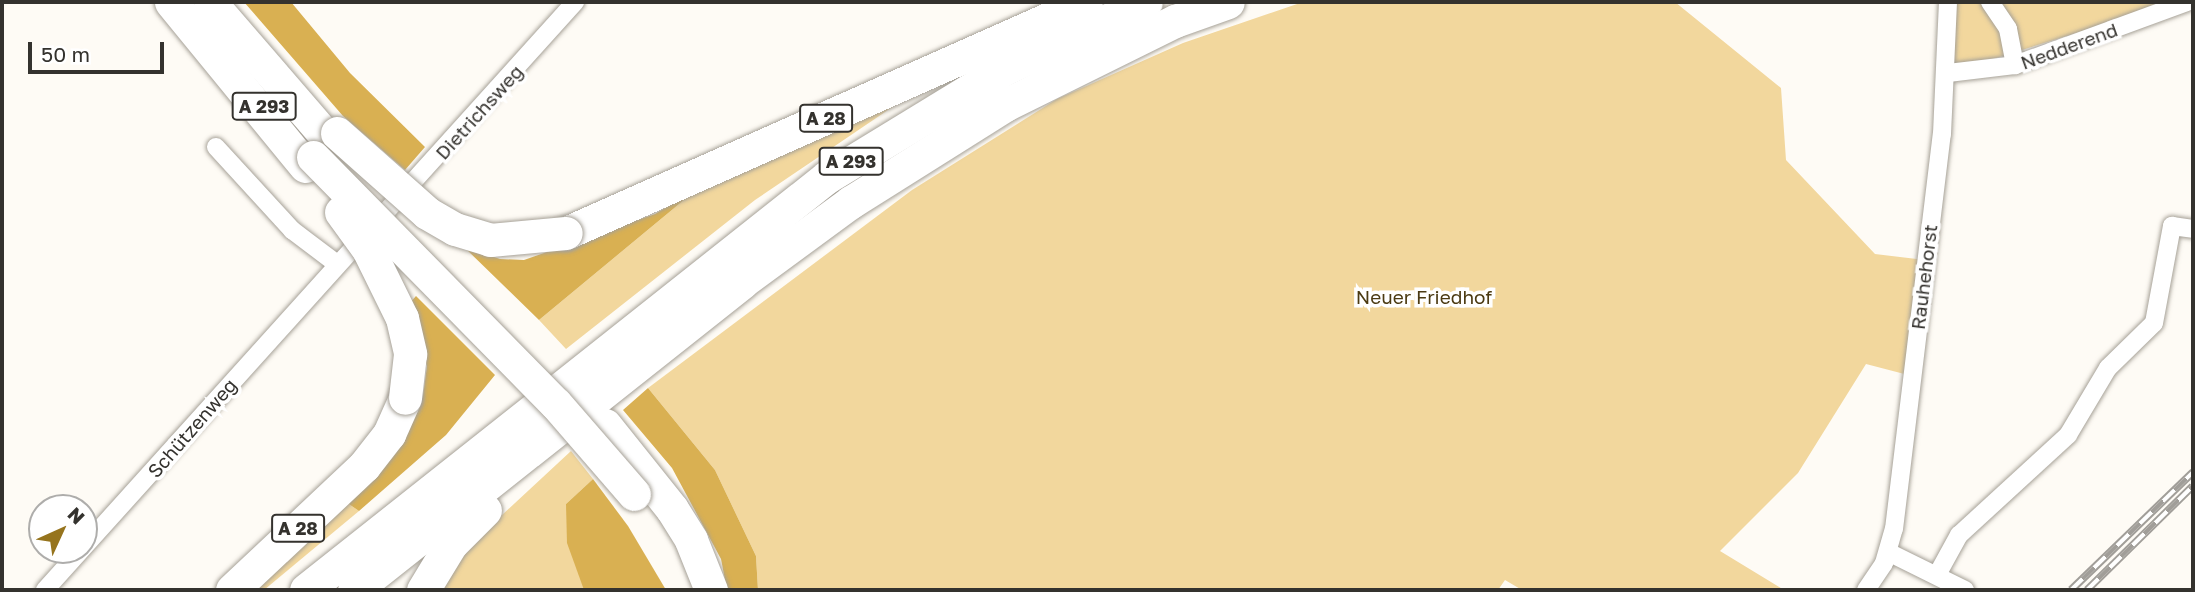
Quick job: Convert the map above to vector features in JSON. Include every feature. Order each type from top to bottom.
[{"type":"highway","name":"A 293","points":[[171,2],[215,55],[321,149],[556,404],[643,487],[690,590]]},
{"type":"highway","name":"A 28","points":[[210,2],[288,92],[321,149],[395,299],[410,354],[405,398],[389,434],[364,466],[232,590]]},
{"type":"highway","name":"A 28","points":[[321,149],[455,229],[490,240],[566,233],[1086,2]]},
{"type":"highway","name":"A 293","points":[[306,590],[827,177],[1002,69],[1146,2]]},
{"type":"highway","name":"A 293","points":[[354,590],[742,282],[931,149],[1072,70],[1175,21],[1228,2]]},
{"type":"highway","name":"A 293","points":[[423,590],[451,544],[532,468],[554,431]]},
{"type":"highway","points":[[643,487],[691,540],[711,590]]},
{"type":"street","name":"Dietrichsweg","points":[[379,218],[575,2]]},
{"type":"street","name":"Rauhehorst","points":[[1888,552],[1948,73],[1948,2]]},
{"type":"street","points":[[1990,2],[2008,29],[2015,65]]},
{"type":"street","name":"Nedderend","points":[[1948,73],[2015,65],[2187,2]]},
{"type":"street","points":[[216,147],[292,230],[337,264]]},
{"type":"street","name":"Schützenweg","points":[[45,590],[379,218]]},
{"type":"street","points":[[1937,575],[1959,535],[2068,435],[2108,368],[2154,323],[2172,226],[2193,229]]},
{"type":"street","points":[[1866,590],[1888,552],[1965,590]]},
{"type":"green space","name":"Neuer Friedhof","points":[[1303,2],[1675,2],[1781,88],[1786,160],[1875,254],[1925,260],[1912,376],[1866,364],[1798,473],[1720,551],[1784,590],[1522,590],[1505,580],[1498,590],[758,590],[756,556],[715,470],[648,388],[912,190],[1057,99],[1183,43]]},
{"type":"green space","points":[[1948,2],[2176,2],[1948,73]]},
{"type":"green space","points":[[922,87],[755,200],[566,349],[539,320],[696,190]]},
{"type":"green space","points":[[571,451],[593,479],[566,504],[584,590],[442,590],[461,553]]},
{"type":"green space","points":[[343,500],[359,511],[264,590],[245,590]]},
{"type":"shaded area","points":[[244,2],[291,2],[350,73],[425,147],[405,170],[343,116]]},
{"type":"shaded area","points":[[696,190],[539,320],[464,247],[500,259],[524,260],[655,214]]},
{"type":"shaded area","points":[[416,296],[495,375],[446,435],[359,511],[343,500],[408,433],[423,396],[427,366],[409,304]]},
{"type":"shaded area","points":[[648,388],[715,470],[756,556],[758,590],[727,590],[721,559],[672,468],[623,410]]},
{"type":"shaded area","points":[[593,479],[628,526],[666,590],[584,590],[567,543],[566,504]]},
{"type":"railway","points":[[2071,590],[2193,472]]},
{"type":"railway","points":[[2087,590],[2193,486]]}]
